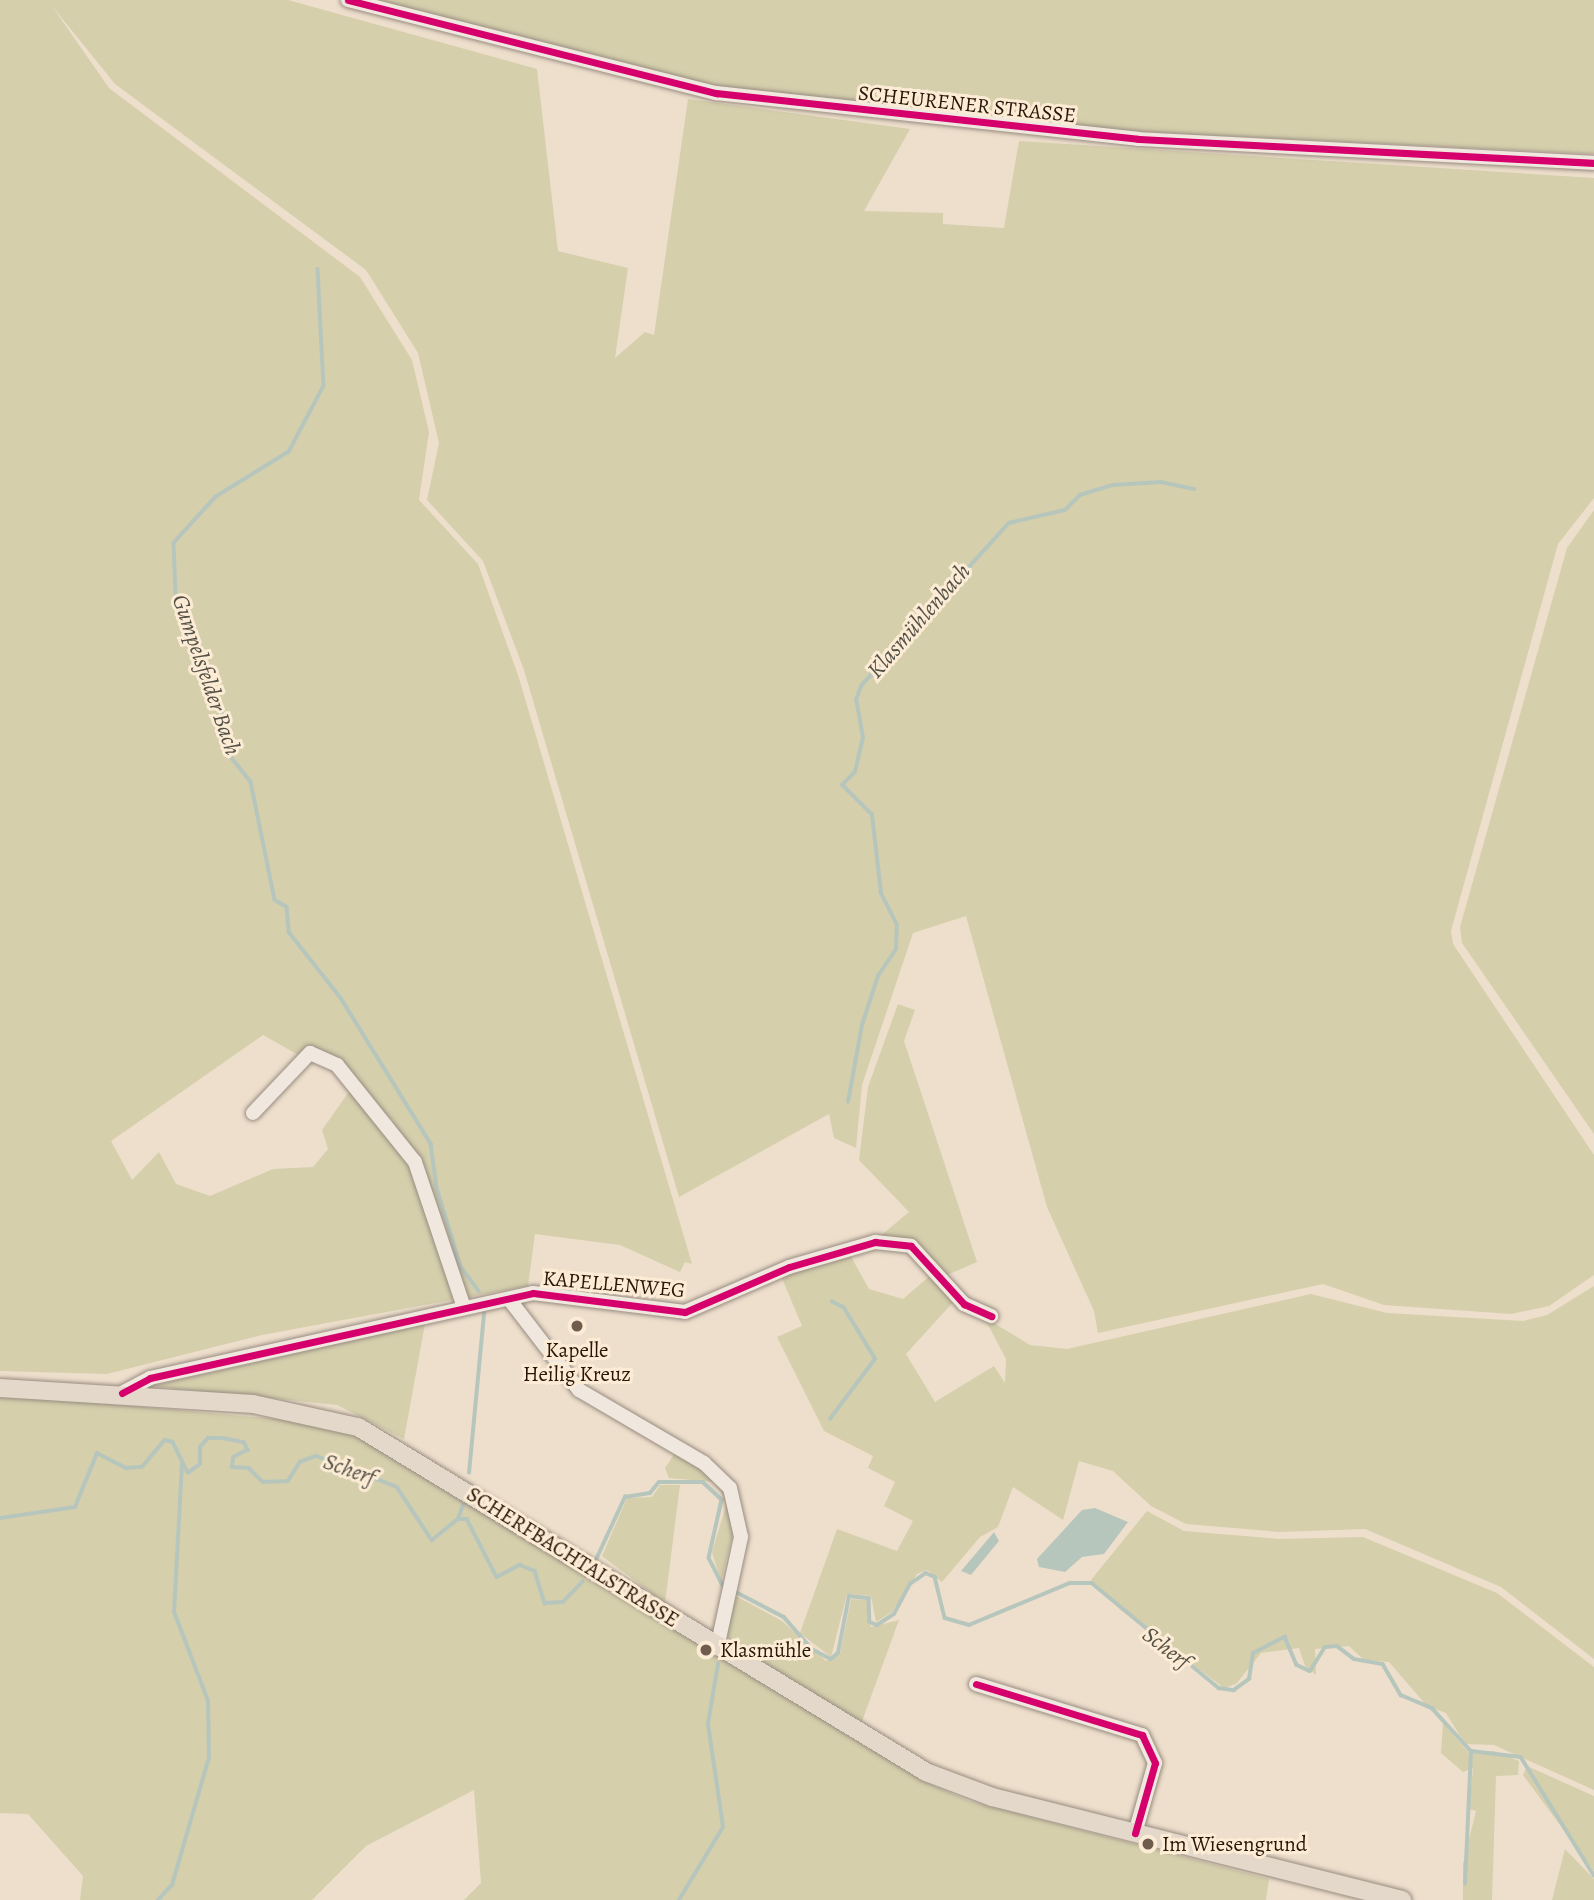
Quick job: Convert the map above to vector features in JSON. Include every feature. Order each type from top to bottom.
[{"type":"main road","name":"SCHERFBACHTALSTRASSE","points":[[0,1388],[122,1393],[295,1409],[358,1427],[717,1648],[926,1772],[992,1797],[1402,1900]]},
{"type":"street","name":"SCHEURENER STRASSE","points":[[348,0],[716,93],[1138,139],[1594,163]]},
{"type":"street","points":[[253,1113],[310,1054],[337,1065],[415,1162],[464,1308]]},
{"type":"street","name":"KAPELLENWEG","points":[[122,1393],[150,1377],[509,1299],[559,1294],[685,1312],[789,1267],[896,1242],[911,1246],[964,1304],[991,1316]]},
{"type":"street","points":[[509,1299],[579,1390],[704,1463],[730,1488],[741,1537],[717,1648]]},
{"type":"street","points":[[976,1684],[1142,1735],[1155,1763],[1135,1833]]},
{"type":"shaded area","points":[[0,0],[288,0],[537,69],[558,251],[628,268],[615,358],[645,332],[654,335],[688,99],[910,129],[864,211],[943,213],[943,224],[1004,228],[1019,141],[1594,178],[1594,498],[1558,544],[1451,931],[1453,944],[1594,1155],[1594,1275],[1549,1306],[1511,1314],[1384,1305],[1323,1284],[1098,1333],[1094,1311],[1047,1207],[966,916],[913,933],[862,1085],[856,1148],[834,1138],[829,1114],[679,1197],[524,670],[483,561],[427,500],[439,443],[418,353],[366,270],[115,84],[52,6],[109,88],[360,277],[412,360],[429,432],[419,500],[478,564],[518,675],[692,1264],[685,1262],[680,1272],[620,1245],[535,1234],[528,1286],[468,1297],[417,1161],[392,1120],[322,1049],[302,1057],[263,1035],[111,1141],[132,1180],[159,1152],[176,1184],[210,1196],[273,1169],[313,1167],[328,1149],[322,1130],[353,1086],[410,1163],[457,1299],[262,1335],[107,1374],[0,1371]]},
{"type":"shaded area","points":[[370,0],[1594,0],[1594,154],[1122,131],[702,84]]},
{"type":"shaded area","points":[[1594,510],[1594,1134],[1462,943],[1460,927],[1567,548]]},
{"type":"shaded area","points":[[898,1004],[915,1010],[904,1041],[977,1262],[945,1276],[914,1242],[878,1238],[909,1212],[859,1160],[868,1087]]},
{"type":"shaded area","points":[[849,1253],[869,1289],[903,1299],[931,1275],[955,1300],[906,1354],[935,1402],[994,1366],[1005,1383],[1006,1359],[984,1317],[1030,1345],[1067,1349],[1311,1294],[1387,1313],[1523,1321],[1547,1315],[1594,1286],[1594,1659],[1501,1587],[1365,1529],[1280,1532],[1186,1524],[1151,1506],[1113,1471],[1079,1461],[1063,1520],[1013,1487],[998,1527],[980,1537],[942,1582],[927,1570],[917,1574],[892,1612],[876,1622],[871,1596],[847,1594],[831,1657],[800,1633],[837,1529],[897,1551],[913,1521],[884,1506],[895,1482],[868,1468],[873,1456],[824,1431],[777,1337],[802,1326],[781,1276]]},
{"type":"shaded area","points":[[425,1324],[404,1439],[337,1405],[151,1386]]},
{"type":"shaded area","points":[[0,1394],[332,1424],[383,1447],[923,1781],[969,1801],[1269,1879],[1266,1900],[464,1900],[481,1883],[474,1790],[366,1846],[312,1900],[80,1900],[83,1876],[28,1814],[0,1813]]},
{"type":"shaded area","points":[[675,1453],[691,1461],[720,1486],[727,1498],[733,1533],[721,1582],[712,1552],[726,1506],[722,1493],[713,1482],[669,1478],[665,1468]]},
{"type":"shaded area","points":[[660,1485],[680,1485],[665,1603],[602,1556],[627,1498],[652,1497]]},
{"type":"shaded area","points":[[1095,1508],[1128,1522],[1104,1554],[1082,1557],[1065,1572],[1039,1567],[1037,1559],[1082,1510]]},
{"type":"shaded area","points":[[1147,1511],[1184,1531],[1280,1539],[1363,1537],[1497,1593],[1594,1667],[1594,1790],[1494,1745],[1465,1744],[1446,1713],[1427,1706],[1389,1662],[1364,1660],[1349,1646],[1315,1649],[1316,1675],[1305,1666],[1299,1648],[1261,1653],[1236,1684],[1224,1688],[1122,1611],[1091,1580]]},
{"type":"shaded area","points":[[994,1532],[999,1541],[971,1575],[961,1571]]},
{"type":"shaded area","points":[[734,1595],[782,1621],[826,1661],[840,1654],[851,1599],[867,1600],[871,1627],[899,1620],[861,1724],[731,1645],[726,1632]]},
{"type":"shaded area","points":[[1443,1723],[1469,1753],[1494,1751],[1519,1761],[1518,1775],[1496,1776],[1492,1900],[1463,1900],[1463,1864],[1476,1811],[1469,1809],[1473,1768],[1463,1772],[1441,1753]]},
{"type":"shaded area","points":[[1527,1766],[1594,1796],[1594,1871],[1523,1775]]},
{"type":"shaded area","points":[[1565,1849],[1594,1879],[1594,1900],[1552,1900]]},
{"type":"waterway","name":"Gumpelsfelder Bach","points":[[318,269],[324,386],[289,452],[216,497],[174,543],[176,595],[203,676],[222,709],[231,757],[251,782],[275,900],[287,907],[289,932],[341,998],[431,1144],[437,1188],[461,1267],[479,1291]]},
{"type":"waterway","name":"Klasmühlenbach","points":[[848,1102],[862,1025],[878,976],[896,949],[897,925],[881,893],[872,815],[842,785],[855,772],[863,738],[856,700],[861,686],[1009,523],[1065,510],[1080,495],[1113,485],[1161,482],[1194,489]]},
{"type":"waterway","name":"Klasmühlenbach","points":[[830,1419],[875,1359],[844,1308],[832,1302]]},
{"type":"waterway","name":"Gumpelsfelder Bach","points":[[469,1473],[484,1314]]},
{"type":"waterway","name":"Scherf","points":[[0,1518],[75,1507],[97,1453],[126,1468],[142,1467],[165,1440],[173,1442],[188,1473],[200,1464],[200,1447],[208,1438],[223,1438],[244,1442],[248,1450],[234,1457],[232,1467],[249,1468],[263,1482],[288,1481],[300,1462],[316,1456],[397,1487],[432,1540],[458,1519],[467,1519],[497,1577],[520,1565],[535,1571],[545,1603],[563,1602],[582,1582]]},
{"type":"waterway","points":[[158,1900],[172,1885],[209,1758],[208,1701],[174,1612],[182,1465]]},
{"type":"waterway","name":"Scherf","points":[[594,1564],[625,1497],[650,1493],[659,1482],[703,1482],[722,1500],[709,1558],[724,1588]]},
{"type":"waterway","name":"Gumpelsfelder Bach","points":[[458,1519],[463,1505]]},
{"type":"waterway","name":"Scherf","points":[[736,1592],[784,1617],[812,1649],[831,1659],[838,1653],[849,1596],[869,1598],[870,1622],[877,1625],[894,1614],[910,1584],[926,1573],[935,1577],[945,1618],[969,1625],[1070,1583],[1092,1583],[1219,1688],[1234,1690],[1249,1679],[1253,1653],[1285,1637],[1297,1665],[1310,1671],[1325,1647],[1337,1646],[1354,1659],[1383,1664],[1401,1695],[1432,1708],[1471,1751],[1521,1757],[1594,1875]]},
{"type":"waterway","points":[[679,1900],[723,1827],[708,1724],[718,1664]]},
{"type":"waterway","points":[[1465,1884],[1471,1751]]},
{"type":"cycle path","points":[[348,0],[716,93],[1138,139],[1594,163]]},
{"type":"cycle path","points":[[122,1393],[150,1378],[533,1293],[685,1312],[789,1267],[875,1242],[911,1246],[964,1304],[991,1316]]},
{"type":"cycle path","points":[[976,1684],[1142,1735],[1155,1763],[1135,1833]]},
{"type":"place","name":"Kapelle Heilig Kreuz","points":[[577,1326]]},
{"type":"place","name":"Klasmühle","points":[[706,1650]]},
{"type":"place","name":"Im Wiesengrund","points":[[1148,1844]]}]
